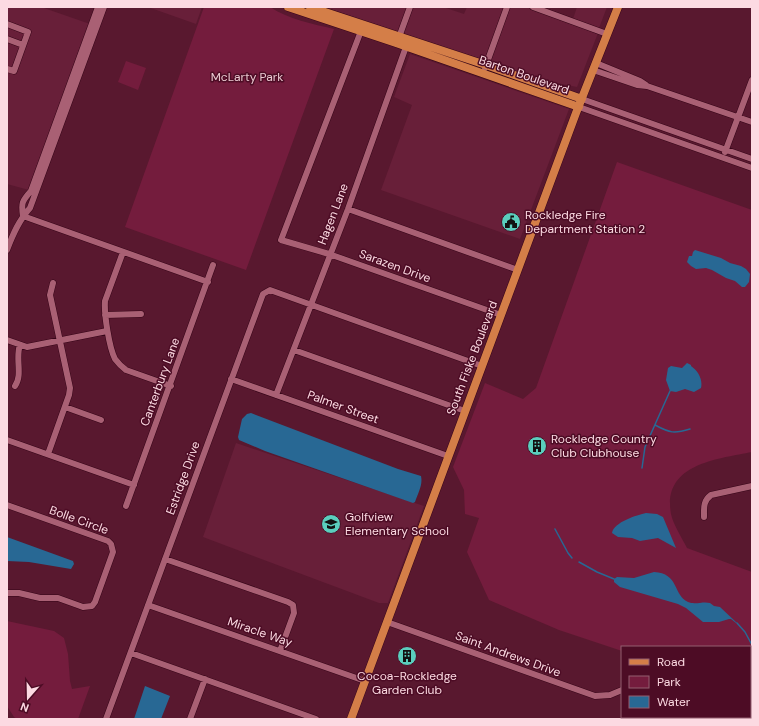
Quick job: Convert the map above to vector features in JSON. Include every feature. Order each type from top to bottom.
[{"type":"main road","name":"Barton Boulevard","points":[[288,7],[303,10],[361,31],[398,40]]},
{"type":"main road","name":"Barton Boulevard","points":[[310,7],[398,40],[486,65],[582,99]]},
{"type":"main road","name":"South Fiske Boulevard","points":[[351,719],[594,66],[618,7]]},
{"type":"main road","name":"Barton Boulevard","points":[[407,43],[484,74],[579,107]]},
{"type":"main road","points":[[512,84],[521,83],[526,79]]},
{"type":"street","points":[[23,216],[22,206],[24,199],[31,191],[98,7]]},
{"type":"street","points":[[7,250],[23,216],[30,208],[104,7]]},
{"type":"street","points":[[398,40],[410,7]]},
{"type":"street","points":[[484,74],[507,7]]},
{"type":"street","points":[[534,7],[608,34]]},
{"type":"street","points":[[7,24],[28,32],[14,71],[7,69]]},
{"type":"street","name":"Sarazen Drive","points":[[361,31],[281,240],[330,254],[501,315]]},
{"type":"street","points":[[7,39],[23,45]]},
{"type":"street","name":"Hagen Lane","points":[[276,395],[348,209],[407,43]]},
{"type":"street","points":[[594,66],[640,80],[647,86],[752,122]]},
{"type":"street","points":[[723,158],[752,80]]},
{"type":"street","name":"Barton Boulevard","points":[[582,99],[752,159]]},
{"type":"street","name":"Barton Boulevard","points":[[579,107],[752,168]]},
{"type":"street","points":[[620,122],[623,114]]},
{"type":"street","points":[[348,209],[518,270]]},
{"type":"street","points":[[23,216],[208,282]]},
{"type":"street","points":[[123,252],[105,301],[105,315],[113,354],[120,365],[126,370],[171,386]]},
{"type":"street","name":"Canterbury Lane","points":[[126,506],[171,386],[213,265]]},
{"type":"street","points":[[48,454],[65,407],[70,388],[50,295],[53,283]]},
{"type":"street","name":"Estridge Drive","points":[[106,719],[263,294],[270,290],[482,366]]},
{"type":"street","points":[[105,315],[141,314]]},
{"type":"street","points":[[7,340],[27,347],[108,331]]},
{"type":"street","points":[[16,386],[18,382],[17,354],[20,345]]},
{"type":"street","points":[[294,350],[465,411]]},
{"type":"street","name":"Palmer Street","points":[[231,379],[448,456]]},
{"type":"street","points":[[65,407],[101,420]]},
{"type":"street","points":[[7,440],[134,485]]},
{"type":"street","points":[[704,517],[704,504],[707,498],[711,495],[752,486]]},
{"type":"street","name":"Bolle Circle","points":[[7,505],[108,541],[111,544],[113,552],[95,602],[92,606],[87,608],[58,598],[40,598],[19,593],[7,593]]},
{"type":"street","points":[[165,559],[293,605],[294,613],[280,651]]},
{"type":"street","name":"Miracle Way","points":[[148,605],[365,681]]},
{"type":"street","name":"Saint Andrews Drive","points":[[387,622],[595,696],[610,695],[621,690]]},
{"type":"street","points":[[131,653],[316,719]]},
{"type":"street","points":[[190,719],[205,679]]},
{"type":"shaded area","points":[[7,7],[41,7],[90,24],[29,190],[7,184],[7,71],[13,73],[30,32],[7,21]]},
{"type":"shaded area","points":[[148,7],[202,7],[196,24]]},
{"type":"shaded area","points":[[324,7],[408,7],[398,32]]},
{"type":"shaded area","points":[[413,7],[443,7],[464,14],[467,7],[505,7],[484,61],[402,33]]},
{"type":"shaded area","points":[[509,7],[526,7],[598,33],[577,87],[552,82],[488,63]]},
{"type":"shaded area","points":[[577,7],[607,7],[599,28],[573,19]]},
{"type":"shaded area","points":[[7,27],[25,33],[22,42],[7,36]]},
{"type":"shaded area","points":[[7,42],[20,46],[12,68],[7,66]]},
{"type":"shaded area","points":[[410,54],[569,109],[520,239],[381,190],[412,105],[394,97]]},
{"type":"shaded area","points":[[236,443],[424,506],[388,603],[379,603],[203,537]]},
{"type":"green space","name":"McLarty Park","points":[[204,7],[270,7],[293,18],[334,29],[246,270],[125,227]]},
{"type":"green space","points":[[126,61],[146,68],[138,90],[118,82]]},
{"type":"green space","points":[[617,162],[752,210],[752,452],[723,458],[695,467],[683,474],[675,484],[670,497],[672,518],[687,548],[752,572],[752,688],[751,646],[621,646],[621,651],[559,630],[489,600],[467,552],[479,518],[465,514],[464,490],[453,467],[485,383],[523,399],[536,388]]},
{"type":"green space","points":[[7,621],[54,631],[64,638],[68,654],[72,689],[90,686],[78,719],[17,719],[14,717],[7,706]]},
{"type":"water","points":[[695,250],[741,266],[750,274],[749,282],[745,287],[742,287],[735,281],[712,270],[706,268],[696,269],[687,262],[689,256],[692,256]]},
{"type":"water","points":[[687,363],[696,370],[701,381],[701,388],[694,392],[685,389],[676,392],[670,391],[666,380],[668,368],[671,366],[682,368]]},
{"type":"water","points":[[251,413],[398,469],[421,476],[421,486],[415,502],[413,503],[265,451],[239,440],[238,437],[242,419],[247,414]]},
{"type":"water","points":[[646,513],[657,514],[663,517],[676,548],[658,538],[640,541],[632,538],[618,537],[612,533],[621,522]]},
{"type":"water","points":[[7,537],[73,561],[74,564],[71,569],[29,562],[7,561]]},
{"type":"water","points":[[654,572],[662,573],[668,576],[683,599],[688,602],[710,603],[714,606],[720,607],[737,623],[731,619],[719,622],[703,622],[686,608],[678,604],[620,587],[614,582],[614,579],[617,577],[634,578]]},
{"type":"water","points":[[145,686],[170,696],[161,719],[134,719]]},
{"type":"waterway","points":[[642,468],[645,447],[670,391]]},
{"type":"waterway","points":[[655,425],[672,432],[680,432],[690,429]]},
{"type":"waterway","points":[[555,529],[572,558]]},
{"type":"waterway","points":[[579,562],[614,579]]},
{"type":"waterway","points":[[737,623],[745,632],[752,645]]},
{"type":"place","name":"Rockledge Fire Department Station 2","points":[[511,222]]},
{"type":"place","name":"Rockledge Country Club Clubhouse","points":[[537,446]]},
{"type":"place","name":"Golfview Elementary School","points":[[331,524]]},
{"type":"place","name":"Cocoa-Rockledge Garden Club","points":[[407,656]]}]
